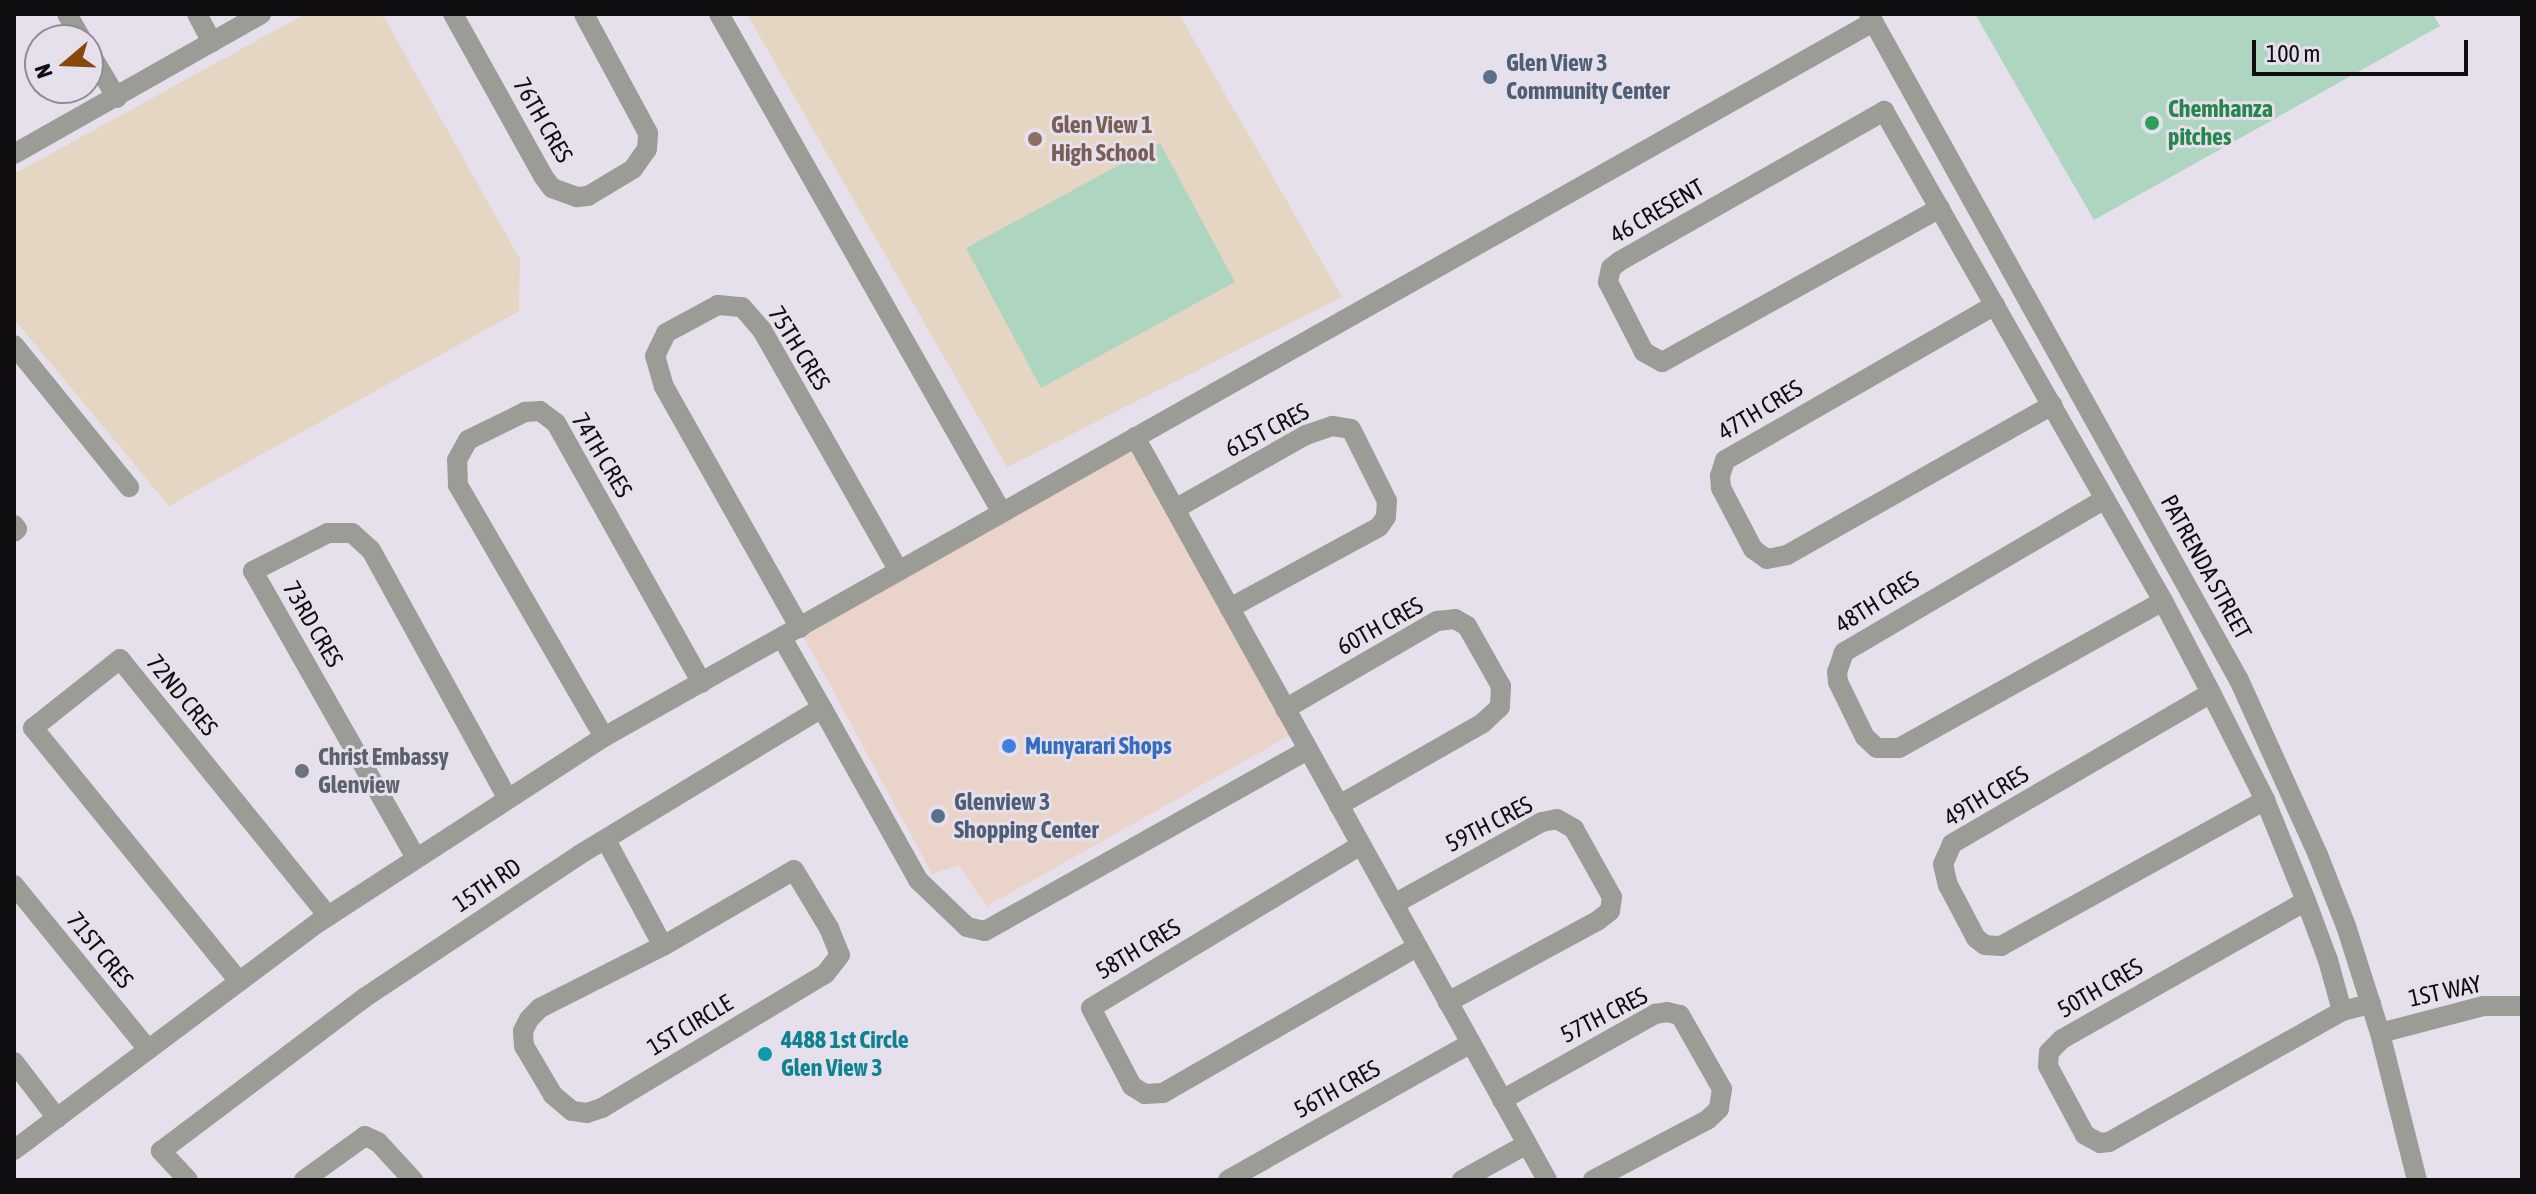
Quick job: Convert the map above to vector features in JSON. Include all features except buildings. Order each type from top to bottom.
[{"type":"street","points":[[197,14],[212,42]]},
{"type":"street","points":[[14,154],[261,14]]},
{"type":"street","name":"76TH CRES","points":[[453,14],[543,176],[552,188],[577,197],[588,196],[633,169],[647,149],[648,133],[584,14]]},
{"type":"street","points":[[719,14],[1001,511]]},
{"type":"street","points":[[14,1150],[238,980],[328,916],[604,737],[1871,18]]},
{"type":"street","name":"PATRENDA STREET","points":[[1871,18],[2239,680],[2318,855],[2380,1033],[2417,1180]]},
{"type":"street","points":[[104,76],[117,98]]},
{"type":"street","name":"46 CRESENT","points":[[1884,111],[1940,208],[1662,362],[1644,352],[1608,282],[1611,268],[1620,261],[1884,111]]},
{"type":"street","points":[[1940,208],[2163,601],[2265,800],[2328,960],[2342,1011],[2371,1004]]},
{"type":"street","name":"75TH CRES","points":[[791,633],[664,387],[655,356],[666,333],[718,305],[742,307],[762,330],[899,571]]},
{"type":"street","name":"47TH CRES","points":[[1995,305],[1725,460],[1720,476],[1721,488],[1753,549],[1767,559],[1787,555],[2052,405]]},
{"type":"street","points":[[14,345],[129,487]]},
{"type":"street","name":"74TH CRES","points":[[604,737],[458,485],[457,460],[468,440],[525,412],[540,411],[556,423],[702,683]]},
{"type":"street","name":"61ST CRES","points":[[1175,509],[1306,435],[1332,426],[1351,429],[1387,501],[1386,517],[1379,527],[1230,608]]},
{"type":"street","points":[[1135,437],[1547,1180]]},
{"type":"street","name":"48TH CRES","points":[[2105,499],[1844,652],[1837,672],[1838,682],[1865,737],[1877,748],[1899,748],[2163,601]]},
{"type":"street","points":[[14,525],[17,529],[14,532]]},
{"type":"street","name":"73RD CRES","points":[[416,858],[253,571],[328,533],[352,533],[361,541],[371,550],[508,799]]},
{"type":"street","name":"60TH CRES","points":[[1285,709],[1437,621],[1455,619],[1467,626],[1501,686],[1500,707],[1483,723],[1339,805]]},
{"type":"street","points":[[791,633],[822,708],[918,880],[967,927],[985,931],[1308,750]]},
{"type":"street","name":"72ND CRES","points":[[238,980],[33,728],[120,659],[328,916]]},
{"type":"street","name":"49TH CRES","points":[[2211,693],[1952,844],[1943,864],[1948,885],[1976,938],[1985,945],[2001,946],[2265,800]]},
{"type":"street","name":"15TH RD","points":[[188,1180],[161,1151],[364,998],[606,840],[822,708]]},
{"type":"street","name":"59TH CRES","points":[[1394,904],[1542,822],[1557,819],[1574,829],[1612,897],[1610,911],[1597,921],[1448,1002]]},
{"type":"street","points":[[606,840],[663,946]]},
{"type":"street","name":"58TH CRES","points":[[1361,845],[1091,1008],[1132,1086],[1145,1094],[1163,1093],[1417,947]]},
{"type":"street","name":"1ST CIRCLE","points":[[794,870],[829,928],[840,955],[825,974],[602,1108],[587,1113],[572,1111],[553,1095],[524,1046],[523,1031],[529,1019],[540,1008],[663,946],[794,870]]},
{"type":"street","name":"71ST CRES","points":[[14,885],[147,1048]]},
{"type":"street","name":"50TH CRES","points":[[2306,901],[2062,1039],[2049,1052],[2048,1066],[2085,1135],[2100,1143],[2109,1142],[2342,1011]]},
{"type":"street","name":"1ST WAY","points":[[2380,1033],[2484,1006],[2522,1006]]},
{"type":"street","name":"57TH CRES","points":[[1502,1100],[1655,1014],[1680,1015],[1722,1089],[1719,1109],[1707,1120],[1593,1180]]},
{"type":"street","name":"56TH CRES","points":[[1228,1180],[1471,1043]]},
{"type":"street","points":[[14,1062],[57,1118]]},
{"type":"street","points":[[304,1180],[365,1136],[378,1142],[413,1180]]},
{"type":"street","points":[[1462,1180],[1527,1144]]},
{"type":"shaded area","points":[[305,14],[382,14],[520,259],[519,311],[169,506],[14,319],[14,174]]},
{"type":"shaded area","name":"Glen View 1 High School","points":[[747,14],[1179,14],[1342,297],[1007,467]]},
{"type":"shaded area","points":[[1135,446],[1294,733],[987,906],[959,865],[932,874],[804,637],[1026,503]]},
{"type":"green space","name":"Chemhanza pitches","points":[[1975,14],[2433,14],[2440,26],[2094,220]]},
{"type":"green space","points":[[1160,143],[1235,282],[1041,388],[966,248]]},
{"type":"place","name":"Glen View 3 Community Center","points":[[1490,77]]},
{"type":"place","name":"Chemhanza pitches","points":[[2152,123]]},
{"type":"place","name":"Glen View 1 High School","points":[[1035,139]]},
{"type":"place","name":"Munyarari Shops","points":[[1009,746]]},
{"type":"place","name":"Christ Embassy Glenview","points":[[302,771]]},
{"type":"place","name":"Glenview 3 Shopping Center","points":[[938,816]]},
{"type":"place","name":"4488 1st Circle Glen View 3","points":[[765,1054]]}]
